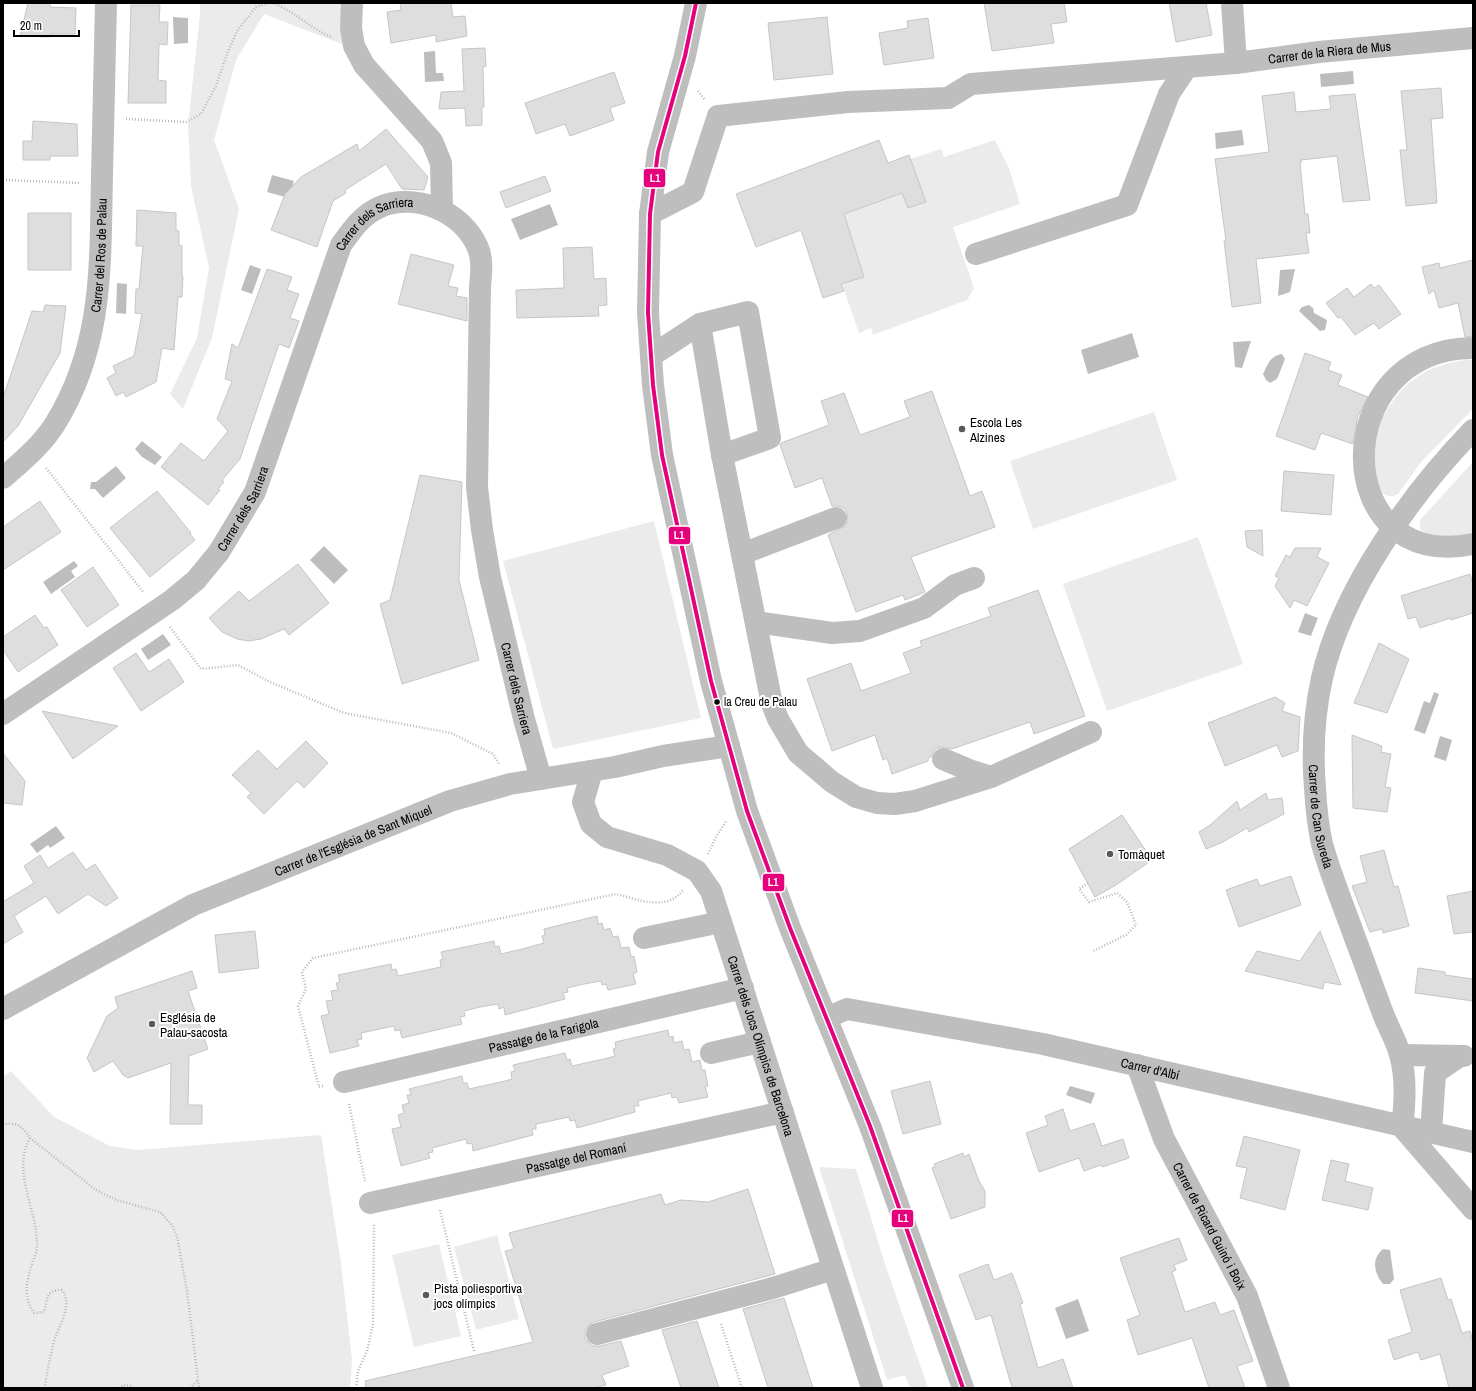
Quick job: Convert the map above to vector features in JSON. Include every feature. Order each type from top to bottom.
[{"type":"street","name":"Carrer del Ros de Palau","points":[[3,478],[33,450],[55,425],[72,393],[88,351],[99,293],[106,3]]},
{"type":"street","points":[[352,3],[351,28],[354,46],[364,65],[432,142],[441,163],[442,209]]},
{"type":"street","points":[[696,3],[685,56],[658,152],[650,214],[648,313],[651,356],[662,455],[711,681],[747,811],[790,928],[870,1126],[963,1388]]},
{"type":"street","points":[[1232,3],[1236,64]]},
{"type":"street","name":"Carrer de la Riera de Mus","points":[[650,214],[694,192],[718,116],[848,102],[948,98],[972,84],[1236,64],[1320,52],[1473,38]]},
{"type":"street","points":[[976,254],[1127,204],[1169,94],[1187,67]]},
{"type":"street","name":"Carrer dels Sarriera","points":[[3,714],[157,610],[196,580],[219,552],[255,492],[341,244],[358,221],[377,208],[397,202],[422,204],[442,209],[459,220],[470,234],[478,248],[482,265],[477,486],[482,530],[490,577],[524,719],[541,779]]},
{"type":"street","points":[[651,356],[700,324],[748,312],[770,438],[722,455]]},
{"type":"street","points":[[700,324],[722,455],[772,704],[778,719],[798,753],[832,782],[856,797],[877,803],[895,804],[915,801],[991,777],[1091,732]]},
{"type":"street","points":[[1473,348],[1445,351],[1427,357],[1415,364],[1390,385],[1374,408],[1367,426],[1364,445],[1365,473],[1371,495],[1378,508],[1394,528],[1410,538],[1433,546],[1459,547],[1473,544]]},
{"type":"street","name":"Carrer de Can Sureda","points":[[1402,1127],[1406,1098],[1400,1055],[1382,1010],[1322,843],[1312,760],[1315,722],[1322,678],[1335,639],[1352,599],[1412,500],[1447,457],[1473,430]]},
{"type":"street","points":[[742,554],[836,518]]},
{"type":"street","points":[[756,622],[832,633],[860,631],[924,608],[955,585],[974,578]]},
{"type":"street","name":"Carrer de l'Església de Sant Miquel","points":[[3,1009],[193,905],[450,801],[510,784],[592,771],[663,756],[729,746]]},
{"type":"street","points":[[943,759],[991,777]]},
{"type":"street","name":"Carrer dels Jocs Olímpics de Barcelona","points":[[592,771],[583,802],[591,824],[607,837],[667,855],[697,871],[711,891],[872,1388]]},
{"type":"street","points":[[644,938],[721,922]]},
{"type":"street","name":"Passatge de la Farigola","points":[[344,1082],[743,988]]},
{"type":"street","name":"Carrer d'Albí","points":[[826,1018],[847,1009],[1043,1044],[1473,1142]]},
{"type":"street","points":[[710,1053],[760,1042]]},
{"type":"street","points":[[1400,1055],[1466,1056]]},
{"type":"street","points":[[1431,1132],[1435,1073],[1466,1056]]},
{"type":"street","name":"Carrer de Ricard Guinó i Boix","points":[[1137,1065],[1164,1140],[1248,1296],[1279,1388]]},
{"type":"street","name":"Passatge del Romaní","points":[[370,1203],[783,1112]]},
{"type":"street","points":[[1402,1127],[1473,1209]]},
{"type":"street","points":[[597,1334],[773,1288],[834,1269]]},
{"type":"path","points":[[103,118],[186,122],[201,114],[216,86],[237,31],[256,7],[268,3]]},
{"type":"path","points":[[273,3],[284,7],[308,25],[324,34],[354,46]]},
{"type":"path","points":[[3,180],[102,184]]},
{"type":"path","points":[[33,450],[201,669],[238,665],[270,682],[344,713],[451,733],[493,754],[510,784]]},
{"type":"path","points":[[356,1388],[358,1370],[364,1358],[373,1325],[374,1218],[344,1082],[320,1087],[298,1006],[306,989],[302,972],[314,958],[616,894],[655,904],[677,898],[697,871],[728,819]]},
{"type":"path","points":[[1088,883],[1079,889],[1089,902],[1117,893],[1127,902],[1136,925],[1126,936],[1093,951]]},
{"type":"path","points":[[3,1123],[18,1125],[24,1128],[30,1138],[96,1190],[116,1200],[160,1212],[172,1225],[177,1236],[187,1291],[199,1388]]},
{"type":"path","points":[[30,1138],[24,1146],[24,1166],[37,1247],[26,1285],[28,1305],[34,1313],[44,1312],[48,1294],[55,1290],[62,1290],[66,1296],[65,1314],[53,1344],[46,1375],[45,1388]]},
{"type":"path","points":[[434,1188],[474,1351]]},
{"type":"path","points":[[715,1303],[742,1388]]},
{"type":"path","points":[[190,1388],[198,1380]]},
{"type":"path","points":[[119,1388],[124,1385],[132,1386],[134,1388]]},
{"type":"shaded area","points":[[200,3],[348,3],[347,46],[264,14],[236,60],[214,140],[239,209],[212,338],[183,409],[170,394],[197,338],[209,268],[191,186],[188,125]]},
{"type":"shaded area","points":[[173,17],[188,18],[188,43],[174,44]]},
{"type":"shaded area","points":[[435,51],[436,73],[443,73],[444,81],[425,82],[424,52]]},
{"type":"shaded area","points":[[1353,71],[1354,84],[1321,87],[1320,74]]},
{"type":"shaded area","points":[[1242,130],[1244,145],[1216,149],[1215,133]]},
{"type":"shaded area","points":[[995,140],[1009,168],[1020,204],[953,227],[974,288],[967,300],[873,335],[871,328],[859,333],[842,284],[864,276],[844,214],[902,193],[908,208],[925,202],[910,159],[941,149],[944,157]]},
{"type":"shaded area","points":[[272,175],[294,181],[289,198],[267,192]]},
{"type":"shaded area","points":[[550,204],[558,225],[520,240],[511,219]]},
{"type":"shaded area","points":[[250,265],[261,269],[252,294],[241,290]]},
{"type":"shaded area","points":[[1295,269],[1290,292],[1278,296],[1280,270]]},
{"type":"shaded area","points":[[117,283],[127,284],[126,314],[116,313]]},
{"type":"shaded area","points":[[1309,305],[1313,308],[1314,313],[1327,320],[1325,330],[1320,331],[1299,311],[1302,307]]},
{"type":"shaded area","points":[[1132,333],[1139,357],[1088,374],[1081,350]]},
{"type":"shaded area","points":[[1251,341],[1242,368],[1235,367],[1233,342]]},
{"type":"shaded area","points":[[1282,354],[1285,359],[1277,379],[1270,383],[1266,380],[1263,374],[1272,359]]},
{"type":"shaded area","points":[[1465,360],[1473,360],[1473,409],[1422,461],[1398,494],[1388,496],[1383,494],[1377,486],[1373,475],[1373,466],[1375,445],[1380,423],[1388,408],[1404,387],[1422,374],[1440,366]]},
{"type":"shaded area","points":[[1154,412],[1177,480],[1033,529],[1010,461]]},
{"type":"shaded area","points":[[142,441],[162,457],[155,465],[142,457],[135,449]]},
{"type":"shaded area","points":[[1473,462],[1473,535],[1435,539],[1420,529],[1420,520]]},
{"type":"shaded area","points":[[116,466],[126,478],[103,498],[95,489],[90,489],[91,482],[96,482]]},
{"type":"shaded area","points":[[654,521],[701,718],[553,749],[503,561]]},
{"type":"shaded area","points":[[1198,537],[1243,664],[1107,711],[1063,584]]},
{"type":"shaded area","points":[[324,546],[348,570],[334,584],[310,560]]},
{"type":"shaded area","points":[[74,561],[78,566],[71,571],[75,577],[51,594],[43,582]]},
{"type":"shaded area","points":[[1305,613],[1318,618],[1311,636],[1298,632]]},
{"type":"shaded area","points":[[163,634],[171,645],[148,660],[141,649]]},
{"type":"shaded area","points":[[1434,692],[1439,694],[1425,734],[1414,730],[1424,701],[1430,703]]},
{"type":"shaded area","points":[[1440,736],[1452,740],[1446,761],[1434,757]]},
{"type":"shaded area","points":[[56,826],[65,838],[50,848],[48,845],[37,853],[30,844]]},
{"type":"shaded area","points":[[11,1071],[54,1117],[110,1146],[137,1150],[321,1135],[341,1263],[352,1360],[350,1388],[3,1388],[3,1077]]},
{"type":"shaded area","points":[[1070,1086],[1095,1093],[1091,1104],[1066,1095]]},
{"type":"shaded area","points":[[819,1167],[856,1169],[885,1264],[928,1388],[910,1388],[905,1375],[887,1380]]},
{"type":"shaded area","points":[[497,1235],[519,1319],[476,1330],[454,1247]]},
{"type":"shaded area","name":"Pista poliesportiva jocs olímpics","points":[[439,1244],[461,1336],[414,1347],[392,1255]]},
{"type":"shaded area","points":[[1383,1249],[1390,1250],[1394,1279],[1390,1284],[1383,1284],[1375,1266],[1377,1257]]},
{"type":"shaded area","points":[[1078,1299],[1089,1331],[1066,1339],[1055,1308]]},
{"type":"building","points":[[28,3],[50,3],[50,7],[76,8],[75,34],[50,34],[50,37],[20,36]]},
{"type":"building","points":[[400,3],[451,3],[453,17],[465,16],[467,36],[436,42],[436,35],[391,43],[387,12],[401,10]]},
{"type":"building","points":[[984,3],[1064,3],[1067,22],[1051,24],[1054,43],[992,51]]},
{"type":"building","points":[[1169,3],[1206,3],[1212,35],[1176,42]]},
{"type":"building","points":[[131,5],[160,5],[159,22],[168,22],[167,45],[159,44],[158,80],[166,81],[166,103],[128,103]]},
{"type":"building","points":[[827,17],[833,74],[774,80],[768,23]]},
{"type":"building","points":[[928,18],[934,58],[884,65],[879,33],[908,28],[907,21]]},
{"type":"building","points":[[485,48],[486,66],[483,67],[484,107],[482,107],[482,125],[466,126],[465,108],[439,109],[441,92],[464,91],[462,49]]},
{"type":"building","points":[[614,72],[625,103],[610,108],[614,120],[570,136],[565,124],[536,134],[525,103]]},
{"type":"building","points":[[1441,88],[1443,118],[1431,119],[1437,203],[1406,206],[1400,150],[1407,150],[1401,91]]},
{"type":"building","points":[[1294,92],[1296,112],[1331,109],[1329,96],[1355,94],[1370,200],[1343,202],[1337,156],[1301,160],[1300,163],[1305,214],[1308,214],[1310,233],[1306,233],[1309,253],[1256,259],[1261,303],[1232,307],[1224,241],[1226,241],[1215,159],[1269,152],[1262,96]]},
{"type":"building","points":[[33,121],[77,124],[78,156],[50,156],[50,160],[23,160],[23,141],[32,141]]},
{"type":"building","points":[[386,129],[428,177],[424,190],[402,189],[386,164],[345,190],[346,193],[333,201],[317,247],[271,230],[285,194],[301,177],[357,144],[359,151]]},
{"type":"building","points":[[879,140],[888,163],[909,155],[926,202],[908,208],[902,193],[844,214],[864,277],[841,284],[844,291],[823,298],[801,230],[756,247],[736,194]]},
{"type":"building","points":[[545,176],[551,191],[506,208],[500,192]]},
{"type":"building","points":[[137,210],[176,213],[176,230],[179,231],[179,245],[182,246],[182,297],[178,297],[174,350],[162,348],[156,382],[126,397],[123,392],[116,396],[107,378],[116,373],[113,366],[134,356],[142,314],[135,313],[136,289],[139,289],[143,246],[136,246]]},
{"type":"building","points":[[28,213],[71,213],[71,270],[28,270]]},
{"type":"building","points":[[592,247],[594,279],[606,278],[607,305],[598,306],[599,316],[517,318],[516,290],[564,288],[563,248]]},
{"type":"building","points":[[411,254],[454,265],[448,286],[458,288],[456,296],[467,298],[467,321],[398,304]]},
{"type":"building","points":[[1473,260],[1473,336],[1465,337],[1458,303],[1439,308],[1434,290],[1429,294],[1422,267],[1439,263],[1440,268]]},
{"type":"building","points":[[267,269],[292,277],[287,290],[299,294],[290,318],[299,321],[289,348],[279,344],[240,459],[222,480],[224,482],[218,489],[220,490],[208,505],[161,467],[181,443],[204,461],[228,431],[217,419],[232,381],[225,379],[232,344],[238,348]]},
{"type":"building","points":[[1371,284],[1374,288],[1379,285],[1401,314],[1379,329],[1374,323],[1355,335],[1341,317],[1338,318],[1326,303],[1347,288],[1354,297]]},
{"type":"building","points":[[45,305],[66,306],[60,353],[18,426],[3,442],[3,398],[32,311],[43,312]]},
{"type":"building","points":[[1305,353],[1331,362],[1328,370],[1342,375],[1338,385],[1368,397],[1358,416],[1353,444],[1321,433],[1315,450],[1276,436]]},
{"type":"building","points":[[932,391],[970,496],[982,491],[995,527],[911,557],[925,592],[905,600],[903,595],[856,612],[828,535],[845,526],[848,520],[847,513],[844,508],[832,506],[822,478],[795,488],[780,445],[781,443],[829,425],[821,401],[844,393],[860,435],[910,417],[904,401]]},
{"type":"building","points":[[1284,471],[1334,475],[1331,515],[1281,511]]},
{"type":"building","points":[[420,475],[462,482],[459,580],[479,660],[402,684],[380,604],[390,600]]},
{"type":"building","points":[[157,491],[195,540],[150,577],[110,528]]},
{"type":"building","points":[[40,501],[61,532],[3,570],[3,527]]},
{"type":"building","points":[[1262,530],[1263,556],[1247,547],[1245,531]]},
{"type":"building","points":[[1295,548],[1321,548],[1317,557],[1329,563],[1307,606],[1294,600],[1290,608],[1275,586],[1279,578],[1275,576],[1286,555],[1290,557]]},
{"type":"building","points":[[298,564],[329,603],[289,635],[284,629],[261,639],[249,641],[237,639],[222,632],[209,618],[239,591],[249,601]]},
{"type":"building","points":[[93,567],[119,605],[87,627],[61,590]]},
{"type":"building","points":[[1470,574],[1473,584],[1473,613],[1420,628],[1416,617],[1408,619],[1401,596]]},
{"type":"building","points":[[1038,590],[1085,716],[1034,734],[1030,722],[952,749],[941,747],[935,749],[931,757],[928,758],[928,761],[892,774],[887,758],[883,760],[875,735],[832,751],[807,679],[851,663],[861,691],[911,673],[903,653],[922,646],[920,641],[991,616],[988,608]]},
{"type":"building","points":[[35,615],[44,628],[47,627],[58,645],[18,672],[3,650],[3,637]]},
{"type":"building","points":[[1379,643],[1409,659],[1387,713],[1354,703]]},
{"type":"building","points":[[136,653],[149,672],[169,659],[184,682],[141,711],[113,668]]},
{"type":"building","points":[[1275,697],[1285,703],[1282,711],[1300,717],[1298,751],[1282,757],[1277,745],[1225,766],[1208,723]]},
{"type":"building","points":[[42,711],[63,715],[118,726],[73,759]]},
{"type":"building","points":[[1352,735],[1382,746],[1381,752],[1391,754],[1385,787],[1391,788],[1387,812],[1353,808]]},
{"type":"building","points":[[306,741],[328,763],[304,788],[297,781],[264,814],[247,797],[251,793],[232,775],[258,750],[277,769]]},
{"type":"building","points":[[3,753],[25,781],[22,805],[3,803]]},
{"type":"building","points":[[1266,793],[1268,800],[1282,798],[1284,814],[1249,832],[1247,828],[1221,843],[1206,849],[1199,832],[1210,825],[1237,801],[1240,810]]},
{"type":"building","name":"Tomàquet","points":[[1122,815],[1152,860],[1116,885],[1095,897],[1069,849]]},
{"type":"building","points":[[1384,850],[1394,887],[1398,886],[1409,926],[1383,933],[1382,929],[1370,932],[1352,886],[1367,882],[1360,856]]},
{"type":"building","points":[[73,852],[86,870],[95,864],[118,898],[106,906],[88,894],[58,914],[46,896],[14,916],[23,932],[3,944],[3,898],[4,901],[34,883],[24,866],[40,855],[48,868]]},
{"type":"building","points":[[1291,876],[1301,905],[1239,927],[1226,890],[1257,879],[1260,886]]},
{"type":"building","points":[[1473,891],[1473,932],[1454,934],[1447,896]]},
{"type":"building","points":[[597,916],[598,924],[602,923],[604,930],[610,928],[613,937],[618,936],[621,948],[629,947],[631,957],[634,956],[637,972],[633,974],[636,984],[608,990],[606,984],[602,985],[601,981],[567,988],[568,992],[563,993],[565,999],[505,1015],[504,1007],[499,1009],[498,1004],[480,1007],[464,1011],[465,1016],[460,1017],[462,1024],[402,1038],[400,1030],[395,1031],[394,1026],[361,1033],[362,1039],[357,1040],[359,1046],[330,1053],[321,1016],[329,1014],[326,1001],[333,1000],[331,991],[338,990],[336,983],[340,982],[338,975],[391,964],[392,970],[396,969],[398,976],[441,967],[440,960],[443,959],[441,952],[494,941],[495,947],[499,946],[501,954],[544,943],[542,936],[545,935],[544,929]]},
{"type":"building","points":[[255,931],[259,968],[219,973],[215,935]]},
{"type":"building","points":[[1320,931],[1341,985],[1324,982],[1323,989],[1245,971],[1257,951],[1300,961]]},
{"type":"building","points":[[1418,968],[1445,972],[1445,975],[1473,979],[1473,1001],[1415,993]]},
{"type":"building","name":"Església de Palau-sacosta","points":[[192,971],[197,988],[188,991],[208,1049],[189,1056],[188,1105],[202,1105],[202,1124],[170,1124],[171,1063],[128,1078],[123,1075],[113,1061],[94,1072],[87,1058],[107,1016],[118,1008],[115,997]]},
{"type":"building","points":[[668,1030],[669,1037],[673,1036],[674,1043],[682,1041],[684,1050],[689,1049],[692,1062],[700,1060],[702,1070],[705,1070],[708,1086],[705,1086],[708,1097],[679,1103],[677,1097],[672,1098],[671,1093],[638,1101],[639,1106],[634,1106],[635,1112],[577,1128],[575,1120],[570,1121],[569,1117],[536,1124],[536,1129],[532,1129],[533,1135],[473,1151],[472,1143],[467,1144],[466,1139],[432,1148],[433,1152],[428,1153],[430,1158],[401,1166],[392,1129],[401,1127],[398,1115],[404,1113],[402,1105],[409,1103],[407,1095],[411,1095],[409,1089],[462,1076],[463,1083],[467,1083],[469,1089],[505,1081],[512,1079],[511,1072],[515,1071],[513,1065],[565,1053],[567,1060],[570,1059],[572,1066],[608,1058],[615,1056],[613,1049],[616,1048],[615,1042]]},
{"type":"building","points":[[930,1081],[941,1124],[903,1134],[891,1091]]},
{"type":"building","points":[[1063,1109],[1070,1131],[1094,1123],[1102,1146],[1123,1139],[1129,1158],[1084,1171],[1079,1158],[1039,1172],[1026,1133],[1048,1125],[1045,1116]]},
{"type":"building","points":[[1244,1136],[1300,1150],[1285,1210],[1240,1198],[1247,1168],[1236,1166]]},
{"type":"building","points":[[963,1153],[964,1157],[969,1154],[979,1181],[985,1191],[985,1207],[951,1219],[932,1168],[935,1167],[934,1164]]},
{"type":"building","points":[[1331,1160],[1349,1164],[1345,1181],[1373,1188],[1368,1210],[1322,1200]]},
{"type":"building","points":[[748,1189],[775,1274],[594,1322],[589,1325],[585,1331],[585,1338],[588,1342],[593,1346],[600,1346],[621,1341],[629,1366],[602,1375],[606,1385],[594,1388],[366,1388],[365,1381],[533,1342],[505,1251],[514,1249],[509,1233],[661,1194],[665,1205],[681,1200],[708,1202]]},
{"type":"building","points":[[1179,1238],[1187,1260],[1174,1265],[1176,1270],[1172,1272],[1185,1312],[1215,1302],[1220,1315],[1234,1310],[1253,1361],[1237,1366],[1245,1388],[1209,1388],[1192,1338],[1138,1355],[1127,1320],[1140,1315],[1120,1258]]},
{"type":"building","points":[[988,1264],[994,1280],[1012,1273],[1023,1303],[1020,1304],[1038,1368],[1063,1359],[1073,1388],[1012,1388],[991,1315],[976,1320],[959,1275]]},
{"type":"building","points":[[1441,1278],[1448,1300],[1451,1299],[1462,1333],[1470,1331],[1473,1341],[1473,1388],[1449,1388],[1440,1354],[1421,1360],[1418,1352],[1394,1360],[1388,1340],[1412,1332],[1400,1290]]},
{"type":"building","points":[[784,1298],[813,1388],[768,1388],[743,1309]]},
{"type":"building","points":[[697,1321],[719,1388],[681,1388],[662,1330]]},
{"type":"transit line","name":"L1","points":[[696,3],[685,56],[658,152],[650,214],[648,313],[653,385],[662,455],[711,681],[747,811],[790,928],[870,1126],[963,1388]]},
{"type":"place","name":"Escola Les Alzines","points":[[962,429]]},
{"type":"place","name":"la Creu de Palau","points":[[717,702]]},
{"type":"place","name":"Tomàquet","points":[[1110,854]]},
{"type":"place","name":"Església de Palau-sacosta","points":[[152,1024]]},
{"type":"place","name":"Pista poliesportiva jocs olímpics","points":[[426,1295]]}]
